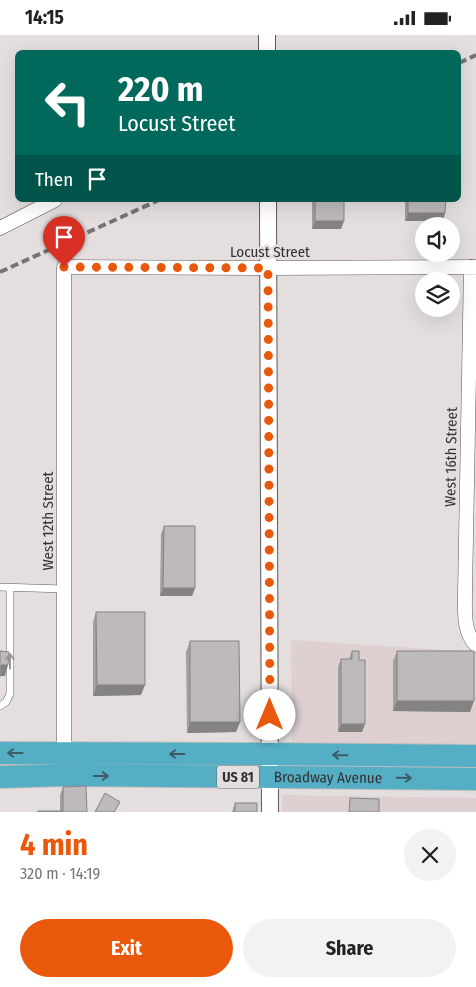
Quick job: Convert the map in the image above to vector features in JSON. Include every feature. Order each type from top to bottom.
[{"type":"highway","name":"Broadway Avenue","points":[[0,753],[476,756]]},
{"type":"highway","name":"Broadway Avenue","points":[[0,777],[64,775],[476,779]]},
{"type":"street","points":[[267,35],[267,50]]},
{"type":"street","points":[[0,228],[51,202]]},
{"type":"street","points":[[268,202],[270,812]]},
{"type":"street","name":"Locust Street","points":[[64,267],[473,267]]},
{"type":"street","name":"West 12th Street","points":[[64,267],[64,775]]},
{"type":"street","name":"West 16th Street","points":[[473,267],[465,603],[468,633],[476,645]]},
{"type":"lane","points":[[0,587],[64,589]]},
{"type":"lane","points":[[0,706],[6,702],[10,694],[10,588]]},
{"type":"shaded area","points":[[291,640],[476,652],[476,750],[292,745]]},
{"type":"shaded area","points":[[282,795],[476,798],[476,812],[282,812]]},
{"type":"building","points":[[315,202],[344,202],[344,221],[315,221]]},
{"type":"building","points":[[408,202],[446,202],[445,213],[408,213]]},
{"type":"building","points":[[164,526],[195,526],[195,588],[163,588]]},
{"type":"building","points":[[96,612],[145,612],[145,685],[97,685]]},
{"type":"building","points":[[190,641],[239,641],[240,722],[190,722]]},
{"type":"building","points":[[0,651],[9,652],[8,665],[1,665],[1,676],[0,676]]},
{"type":"building","points":[[352,651],[359,651],[359,660],[365,660],[365,724],[341,724],[341,659],[352,659]]},
{"type":"building","points":[[397,651],[474,651],[474,701],[397,701]]},
{"type":"building","points":[[86,786],[87,812],[38,812],[63,811],[63,787]]},
{"type":"building","points":[[105,793],[120,802],[114,812],[95,812]]},
{"type":"building","points":[[350,798],[379,799],[379,812],[349,812]]},
{"type":"building","points":[[235,803],[257,803],[257,812],[235,812]]},
{"type":"railway","points":[[461,62],[476,55]]},
{"type":"railway","points":[[0,272],[155,202]]},
{"type":"route","points":[[64,267],[268,268],[270,715]]}]
